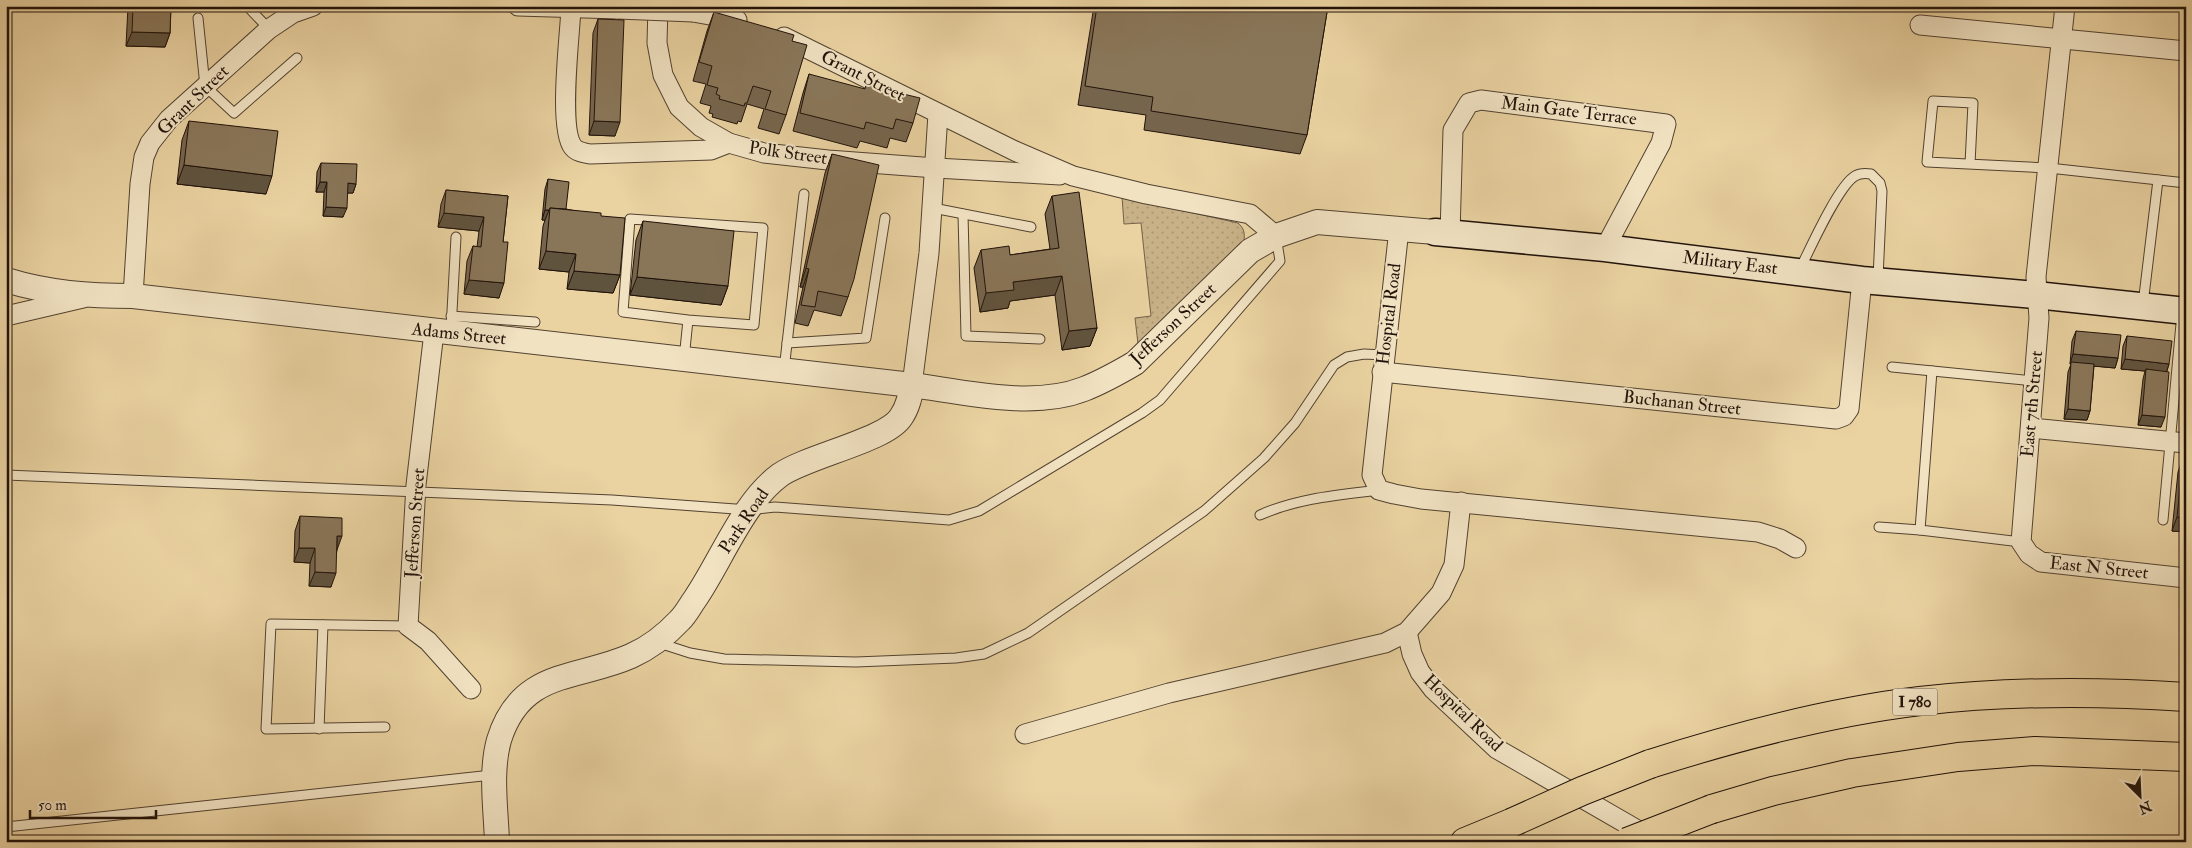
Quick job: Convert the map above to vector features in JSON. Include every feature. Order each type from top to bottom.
[{"type":"highway","name":"I 780","points":[[1483,842],[1511,823],[1582,791],[1650,764],[1725,740],[1818,718],[1920,701],[1986,696],[2116,692],[2186,697]]},
{"type":"highway","points":[[1627,842],[1712,808],[1773,791],[1852,773],[1958,757],[2035,751],[2186,757]]},
{"type":"highway","points":[[1465,842],[1511,823]]},
{"type":"main road","name":"Military East","points":[[1443,233],[1605,248],[1870,280],[2184,311]]},
{"type":"street","name":"Grant Street","points":[[133,296],[140,184],[144,157],[150,143],[169,120],[269,29],[293,14],[313,6]]},
{"type":"street","name":"Grant Street","points":[[518,6],[692,12],[733,19],[758,27],[813,51],[1015,151],[1074,176],[1146,194],[1250,214],[1276,236]]},
{"type":"street","name":"Polk Street","points":[[658,6],[657,43],[663,75],[678,107],[700,127],[729,143],[764,153],[936,168],[1074,176]]},
{"type":"street","name":"East 7th Street","points":[[2021,542],[2039,318],[2036,278],[2065,6]]},
{"type":"street","points":[[571,8],[566,111],[567,130],[573,148],[579,152],[600,154],[710,150],[729,143]]},
{"type":"street","points":[[1920,25],[2186,50]]},
{"type":"street","name":"Main Gate Terrace","points":[[1443,233],[1453,130],[1469,103],[1481,100],[1666,124],[1661,143],[1605,248]]},
{"type":"street","name":"Park Road","points":[[497,842],[495,775],[499,740],[510,715],[528,694],[549,680],[632,656],[656,642],[681,620],[749,510],[767,485],[782,474],[800,465],[888,430],[901,418],[909,401],[912,385],[929,253],[938,114]]},
{"type":"street","name":"Military East","points":[[1276,236],[1317,222],[1443,233]]},
{"type":"street","name":"Hospital Road","points":[[1379,490],[1372,476],[1399,229]]},
{"type":"street","name":"Jefferson Street","points":[[912,385],[1004,397],[1046,398],[1082,390],[1117,374],[1135,362],[1250,251],[1276,236]]},
{"type":"street","name":"Adams Street","points":[[6,280],[59,292],[93,296],[133,296],[445,327],[684,359],[912,385]]},
{"type":"street","name":"Buchanan Street","points":[[1383,364],[1836,419],[1844,416],[1849,409],[1870,280]]},
{"type":"street","points":[[6,316],[93,296]]},
{"type":"street","name":"Jefferson Street","points":[[408,626],[416,492],[445,327]]},
{"type":"street","points":[[2031,428],[2178,442]]},
{"type":"street","points":[[1379,490],[1422,499],[1758,532],[1780,539],[1796,548]]},
{"type":"street","points":[[1025,734],[1169,693],[1384,642],[1407,632],[1433,604],[1449,579],[1454,565],[1461,502]]},
{"type":"street","name":"East N Street","points":[[2021,542],[2029,554],[2041,562],[2186,578]]},
{"type":"street","points":[[408,626],[428,641],[472,689]]},
{"type":"street","name":"Hospital Road","points":[[1407,632],[1412,654],[1420,672],[1497,749],[1658,842]]},
{"type":"lane","points":[[247,6],[269,29]]},
{"type":"lane","points":[[198,18],[205,86],[234,113],[297,58]]},
{"type":"lane","points":[[1970,164],[1973,103],[1934,101],[1927,162],[2049,168],[2186,183]]},
{"type":"lane","points":[[1798,272],[1840,194],[1850,180],[1857,175],[1871,174],[1880,183],[1882,190],[1870,280]]},
{"type":"lane","points":[[2143,306],[2158,180]]},
{"type":"lane","points":[[784,370],[804,194]]},
{"type":"lane","points":[[933,208],[1031,226]]},
{"type":"lane","points":[[963,214],[966,336],[1040,339]]},
{"type":"lane","points":[[787,342],[866,338],[885,218]]},
{"type":"lane","points":[[630,219],[764,228],[754,325],[688,320],[623,312],[630,219]]},
{"type":"lane","points":[[6,474],[612,500],[749,510],[775,507],[949,520],[979,511],[1118,426],[1142,414],[1160,400],[1280,261],[1276,236]]},
{"type":"lane","points":[[456,238],[445,327],[535,322]]},
{"type":"lane","points":[[2163,520],[2178,442],[2184,311]]},
{"type":"lane","points":[[684,359],[688,320]]},
{"type":"lane","points":[[656,642],[724,659],[856,662],[956,658],[984,654],[1028,633],[1204,511],[1264,458],[1295,423],[1334,365],[1347,357],[1364,354],[1383,364]]},
{"type":"lane","points":[[1892,367],[2035,381]]},
{"type":"lane","points":[[1920,530],[1932,371]]},
{"type":"lane","points":[[1260,515],[1279,506],[1316,498],[1379,490]]},
{"type":"lane","points":[[1879,527],[2021,542]]},
{"type":"lane","points":[[385,727],[266,730],[271,624],[408,626]]},
{"type":"lane","points":[[319,729],[323,625]]},
{"type":"lane","points":[[6,827],[495,775]]},
{"type":"green space","points":[[1122,197],[1238,223],[1244,233],[1244,241],[1138,344],[1135,318],[1151,316],[1141,223],[1124,224]]},
{"type":"green space","points":[[2091,839],[2156,842],[2091,842]]},
{"type":"building","points":[[133,6],[171,6],[170,33],[132,32]]},
{"type":"building","points":[[1097,6],[1328,6],[1307,135],[1151,111],[1153,97],[1085,86]]},
{"type":"building","points":[[714,12],[794,35],[792,41],[807,45],[786,115],[765,109],[771,91],[753,86],[747,103],[744,106],[719,99],[720,96],[716,94],[718,88],[707,85],[712,66],[699,62]]},
{"type":"building","points":[[598,19],[624,20],[620,122],[594,121]]},
{"type":"building","points":[[809,74],[865,89],[866,85],[920,98],[913,123],[896,119],[893,129],[866,122],[864,129],[800,113]]},
{"type":"building","points":[[189,121],[278,131],[272,176],[184,165]]},
{"type":"building","points":[[832,154],[879,165],[854,279],[848,297],[818,291],[815,307],[801,305],[809,269],[806,268]]},
{"type":"building","points":[[321,163],[357,164],[356,184],[348,183],[347,208],[326,207],[327,182],[320,182]]},
{"type":"building","points":[[548,179],[569,182],[566,209],[550,208],[545,210]]},
{"type":"building","points":[[446,190],[508,196],[503,242],[508,242],[504,283],[469,280],[473,246],[481,247],[484,217],[444,213]]},
{"type":"building","points":[[1079,192],[1097,328],[1069,331],[1062,276],[1013,282],[1014,290],[986,293],[981,250],[1009,246],[1010,255],[1059,248],[1052,196]]},
{"type":"building","points":[[550,208],[601,213],[601,216],[625,218],[620,275],[574,271],[576,254],[546,251]]},
{"type":"building","points":[[643,221],[734,231],[728,286],[637,277]]},
{"type":"building","points":[[2076,331],[2121,335],[2118,358],[2073,354]]},
{"type":"building","points":[[2127,336],[2172,341],[2169,364],[2125,359]]},
{"type":"building","points":[[2071,362],[2094,364],[2090,411],[2068,409]]},
{"type":"building","points":[[2146,369],[2169,372],[2165,417],[2142,415]]},
{"type":"building","points":[[2183,458],[2186,458],[2186,517],[2177,517]]},
{"type":"building","points":[[300,516],[342,518],[342,536],[337,536],[336,573],[315,572],[315,548],[299,548]]}]
